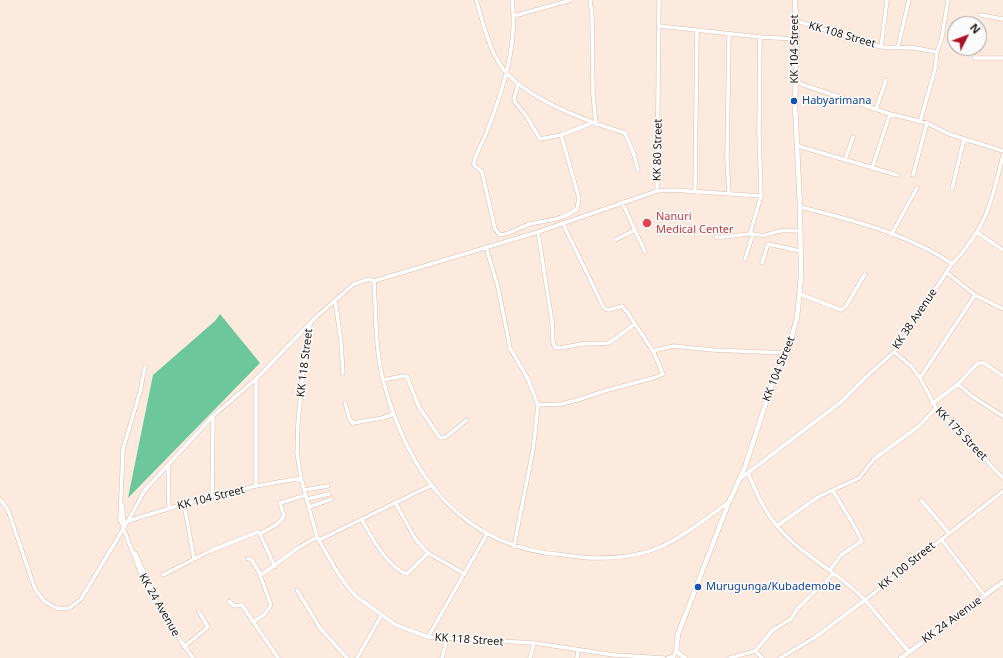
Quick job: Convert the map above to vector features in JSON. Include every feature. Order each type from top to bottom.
[{"type":"street","points":[[476,0],[496,58],[507,74],[518,85],[594,124],[625,133],[638,170]]},
{"type":"street","points":[[512,0],[514,16],[507,74],[495,112],[474,162],[474,165],[482,172],[497,234],[503,235],[529,224],[558,219],[577,209],[579,198],[561,135]]},
{"type":"street","points":[[514,16],[571,0]]},
{"type":"street","points":[[590,0],[592,16],[594,124]]},
{"type":"street","name":"KK 80 Street","points":[[128,521],[141,494],[213,416],[256,379],[335,300],[360,281],[369,279],[374,281],[486,248],[563,224],[622,202],[657,191],[659,0]]},
{"type":"street","name":"KK 104 Street","points":[[676,651],[678,634],[729,502],[740,478],[772,384],[787,353],[793,336],[800,294],[800,207],[795,82],[797,39],[795,0]]},
{"type":"street","points":[[881,47],[887,0]]},
{"type":"street","points":[[898,46],[909,0]]},
{"type":"street","points":[[920,122],[933,80],[937,52],[942,37],[948,0]]},
{"type":"street","points":[[980,15],[1003,20]]},
{"type":"street","name":"KK 108 Street","points":[[796,21],[881,47],[898,46],[937,52]]},
{"type":"street","points":[[659,26],[760,37],[797,39]]},
{"type":"street","points":[[694,192],[697,30]]},
{"type":"street","points":[[729,34],[726,159],[729,194]]},
{"type":"street","points":[[745,259],[761,196],[759,132],[760,37]]},
{"type":"street","points":[[974,58],[1003,58]]},
{"type":"street","points":[[876,109],[886,80]]},
{"type":"street","points":[[795,82],[890,114],[927,123],[964,139],[1003,151]]},
{"type":"street","points":[[518,85],[514,98],[515,102],[527,117],[537,137],[543,140],[594,124]]},
{"type":"street","points":[[872,168],[890,114]]},
{"type":"street","points":[[912,175],[927,123]]},
{"type":"street","points":[[845,160],[853,137]]},
{"type":"street","points":[[952,189],[964,139]]},
{"type":"street","points":[[798,146],[897,175]]},
{"type":"street","name":"KK 38 Avenue","points":[[740,478],[841,402],[894,352],[946,272],[978,232],[989,210],[1003,155]]},
{"type":"street","points":[[891,235],[917,188]]},
{"type":"street","points":[[657,191],[761,196]]},
{"type":"street","points":[[622,202],[645,252]]},
{"type":"street","points":[[800,207],[864,224],[934,251],[952,264]]},
{"type":"street","points":[[538,405],[572,401],[659,377],[662,374],[653,351],[622,306],[610,310],[604,308],[563,224]]},
{"type":"street","points":[[615,240],[635,230]]},
{"type":"street","points":[[716,237],[724,238],[751,234],[765,235],[777,230],[799,231]]},
{"type":"street","points":[[538,232],[552,322],[553,342],[555,347],[560,348],[582,344],[609,343],[635,324]]},
{"type":"street","points":[[978,232],[1003,250]]},
{"type":"street","points":[[762,263],[768,244],[800,251]]},
{"type":"street","points":[[486,248],[498,287],[510,348],[528,379],[538,405],[533,450],[514,546]]},
{"type":"street","points":[[946,272],[975,295],[1003,309]]},
{"type":"street","points":[[800,294],[841,310],[846,306],[865,274]]},
{"type":"street","points":[[374,281],[378,341],[383,380],[406,444],[432,485],[466,521],[486,534],[514,546],[544,554],[592,558],[632,556],[660,549],[676,540],[729,502]]},
{"type":"street","points":[[920,378],[975,295]]},
{"type":"street","points":[[335,300],[341,342],[343,374]]},
{"type":"street","name":"KK 118 Street","points":[[310,324],[304,360],[298,423],[297,454],[301,478],[318,539],[347,586],[366,605],[396,625],[428,637],[446,640],[534,644],[578,650],[664,658]]},
{"type":"street","points":[[653,351],[673,346],[713,350],[787,353]]},
{"type":"street","name":"KK 175 Street","points":[[894,352],[911,366],[920,378],[932,404],[1003,478]]},
{"type":"street","points":[[932,404],[958,384],[981,362],[1003,376]]},
{"type":"street","name":"KK 24 Avenue","points":[[145,367],[140,392],[125,436],[121,474],[120,519],[142,577],[160,609],[184,647],[193,658]]},
{"type":"street","points":[[383,380],[403,376],[407,377],[419,407],[440,438],[446,437],[467,420]]},
{"type":"street","points":[[256,379],[256,486]]},
{"type":"street","points":[[958,384],[973,397],[1003,416]]},
{"type":"street","points":[[345,403],[350,420],[353,423],[382,418],[394,414]]},
{"type":"street","points":[[777,526],[818,497],[858,478],[874,459],[919,426],[936,408]]},
{"type":"street","points":[[212,498],[213,416]]},
{"type":"street","points":[[168,465],[170,508]]},
{"type":"street","points":[[748,473],[761,502],[777,526],[789,538],[834,573],[865,600],[909,652]]},
{"type":"street","name":"KK 104 Street","points":[[128,521],[184,504],[256,486],[301,478]]},
{"type":"street","points":[[260,575],[275,567],[293,552],[432,485]]},
{"type":"street","points":[[163,575],[194,559],[254,533],[258,532],[260,534],[273,528],[284,516],[280,503],[305,492],[328,486]]},
{"type":"street","points":[[830,570],[841,555],[862,541],[833,491]]},
{"type":"street","name":"KK 100 Street","points":[[780,658],[814,638],[865,600],[1003,491]]},
{"type":"street","points":[[307,500],[329,494]]},
{"type":"street","points":[[0,499],[8,510],[35,590],[44,601],[56,608],[66,609],[80,599],[128,521]]},
{"type":"street","points":[[309,507],[332,500]]},
{"type":"street","points":[[921,500],[948,533]]},
{"type":"street","points":[[395,502],[416,540],[428,553],[465,574]]},
{"type":"street","points":[[184,504],[194,559]]},
{"type":"street","points":[[362,520],[381,551],[401,572],[406,574],[411,572],[428,553]]},
{"type":"street","points":[[260,534],[275,567]]},
{"type":"street","points":[[428,637],[465,574],[486,534]]},
{"type":"street","points":[[941,539],[985,596]]},
{"type":"street","points":[[248,559],[251,559],[260,575],[271,605],[265,614],[253,622]]},
{"type":"street","points":[[730,658],[755,651],[773,630],[791,619],[797,608],[834,573]]},
{"type":"street","name":"KK 24 Avenue","points":[[901,658],[1003,582]]},
{"type":"street","points":[[297,590],[320,628],[347,658]]},
{"type":"street","points":[[229,601],[234,606],[242,605],[278,658]]},
{"type":"street","points":[[184,647],[208,627],[199,612]]},
{"type":"street","points":[[357,658],[381,616]]},
{"type":"street","points":[[442,658],[446,640]]},
{"type":"street","points":[[530,658],[534,644]]},
{"type":"street","points":[[577,658],[578,650]]},
{"type":"street","points":[[668,658],[674,656],[676,651],[682,657]]},
{"type":"street","points":[[755,651],[762,658]]},
{"type":"green space","points":[[220,314],[260,363],[128,498],[153,375],[215,321]]},
{"type":"place","name":"Habyarimana","points":[[794,101]]},
{"type":"place","name":"Nanuri Medical Center","points":[[647,223]]},
{"type":"place","name":"Murugunga/Kubademobe","points":[[698,587]]}]
